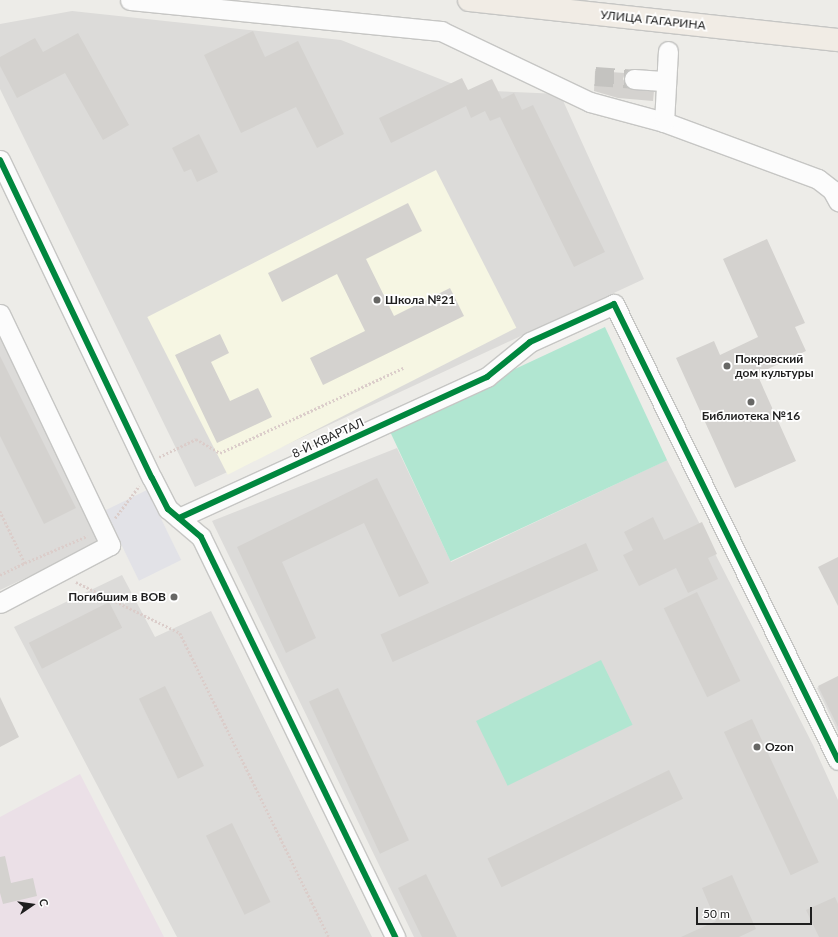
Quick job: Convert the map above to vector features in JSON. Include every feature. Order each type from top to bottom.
[{"type":"main road","name":"УЛИЦА ГАГАРИНА","points":[[469,0],[838,40]]},
{"type":"street","points":[[130,0],[440,31],[590,102],[664,122],[818,179],[832,190],[838,201]]},
{"type":"street","points":[[664,122],[668,51]]},
{"type":"street","points":[[634,79],[666,81]]},
{"type":"street","points":[[2,169],[168,509],[200,537],[395,937]]},
{"type":"street","name":"8-Й КВАРТАЛ","points":[[179,518],[486,377],[530,342],[614,304],[838,760]]},
{"type":"street","points":[[0,314],[110,545],[0,603]]},
{"type":"path","points":[[0,575],[96,532],[101,525],[113,521],[138,486],[159,474],[157,458],[196,439],[220,454],[403,368]]},
{"type":"path","points":[[0,511],[25,563]]},
{"type":"path","points":[[58,573],[180,633],[329,937]]},
{"type":"shaded area","points":[[72,11],[341,40],[468,90],[560,94],[644,279],[195,487],[0,89],[0,24]]},
{"type":"shaded area","points":[[436,170],[516,328],[228,475],[147,317]]},
{"type":"shaded area","points":[[0,313],[104,541],[0,590]]},
{"type":"shaded area","points":[[397,448],[451,562],[667,460],[813,745],[838,800],[838,937],[414,937],[212,521]]},
{"type":"shaded area","points":[[147,490],[181,560],[139,581],[105,511]]},
{"type":"shaded area","points":[[122,575],[155,637],[211,611],[372,937],[177,937],[14,627]]},
{"type":"shaded area","points":[[838,678],[838,732],[817,688]]},
{"type":"shaded area","points":[[80,774],[164,937],[0,937],[0,817]]},
{"type":"green space","points":[[605,327],[667,460],[451,561],[388,428]]},
{"type":"green space","points":[[601,660],[633,725],[508,786],[476,721]]},
{"type":"building","points":[[253,31],[265,57],[298,41],[344,134],[317,148],[296,107],[241,133],[204,55]]},
{"type":"building","points":[[78,33],[129,125],[103,140],[65,73],[17,98],[0,66],[0,57],[35,38],[43,52]]},
{"type":"building","points":[[595,71],[625,73],[623,79],[628,88],[654,91],[653,101],[618,98],[594,91]]},
{"type":"building","points":[[462,78],[468,90],[492,79],[502,99],[514,93],[522,110],[533,105],[605,252],[574,267],[500,117],[490,121],[485,111],[471,118],[466,106],[391,143],[379,118]]},
{"type":"building","points":[[199,134],[218,172],[197,182],[191,169],[184,172],[172,148]]},
{"type":"building","points":[[408,203],[422,231],[366,259],[394,316],[450,288],[464,316],[323,385],[310,358],[365,331],[337,274],[282,302],[268,273]]},
{"type":"building","name":"Покровский дом культуры","points":[[767,239],[805,323],[795,327],[806,351],[757,374],[796,461],[735,488],[676,358],[714,341],[720,355],[758,337],[723,259]]},
{"type":"building","points":[[220,334],[229,353],[211,362],[230,401],[258,388],[272,417],[217,443],[175,355]]},
{"type":"building","points":[[0,356],[76,508],[44,524],[0,436]]},
{"type":"building","points":[[377,478],[429,583],[399,597],[364,523],[282,562],[316,638],[286,653],[237,547]]},
{"type":"building","points":[[653,517],[664,540],[702,522],[717,554],[708,558],[718,579],[688,593],[676,568],[639,586],[623,555],[633,550],[624,532]]},
{"type":"building","points":[[586,543],[598,570],[393,662],[380,635]]},
{"type":"building","points":[[838,557],[838,606],[818,567]]},
{"type":"building","points":[[697,592],[740,681],[707,697],[664,608]]},
{"type":"building","points":[[109,602],[122,628],[42,669],[29,643]]},
{"type":"building","points":[[838,676],[838,727],[818,686]]},
{"type":"building","points":[[165,686],[204,766],[178,779],[139,699]]},
{"type":"building","points":[[338,688],[409,840],[380,854],[309,702]]},
{"type":"building","points":[[0,697],[19,737],[0,747]]},
{"type":"building","points":[[752,719],[819,862],[791,875],[724,732]]},
{"type":"building","points":[[669,770],[683,799],[501,887],[487,859]]},
{"type":"building","points":[[232,823],[271,902],[245,915],[206,836]]},
{"type":"building","points":[[5,856],[11,883],[33,878],[37,896],[3,904],[0,893],[0,857]]},
{"type":"building","points":[[426,874],[457,937],[422,937],[398,888]]},
{"type":"building","points":[[732,875],[756,929],[739,937],[681,937],[716,921],[702,888]]},
{"type":"building","points":[[835,897],[838,904],[838,937],[819,937],[806,910]]},
{"type":"tunnel","points":[[595,76],[634,79]]},
{"type":"cycle path","points":[[0,160],[152,478],[168,509],[201,537],[395,937]]},
{"type":"cycle path","points":[[179,518],[487,377],[530,342],[614,304],[838,760]]},
{"type":"place","name":"Школа №21","points":[[377,300]]},
{"type":"place","name":"Покровский дом культуры","points":[[727,366]]},
{"type":"place","name":"Библиотека №16","points":[[751,402]]},
{"type":"place","name":"Погибшим в ВОВ","points":[[174,597]]},
{"type":"place","name":"Ozon","points":[[757,747]]}]
